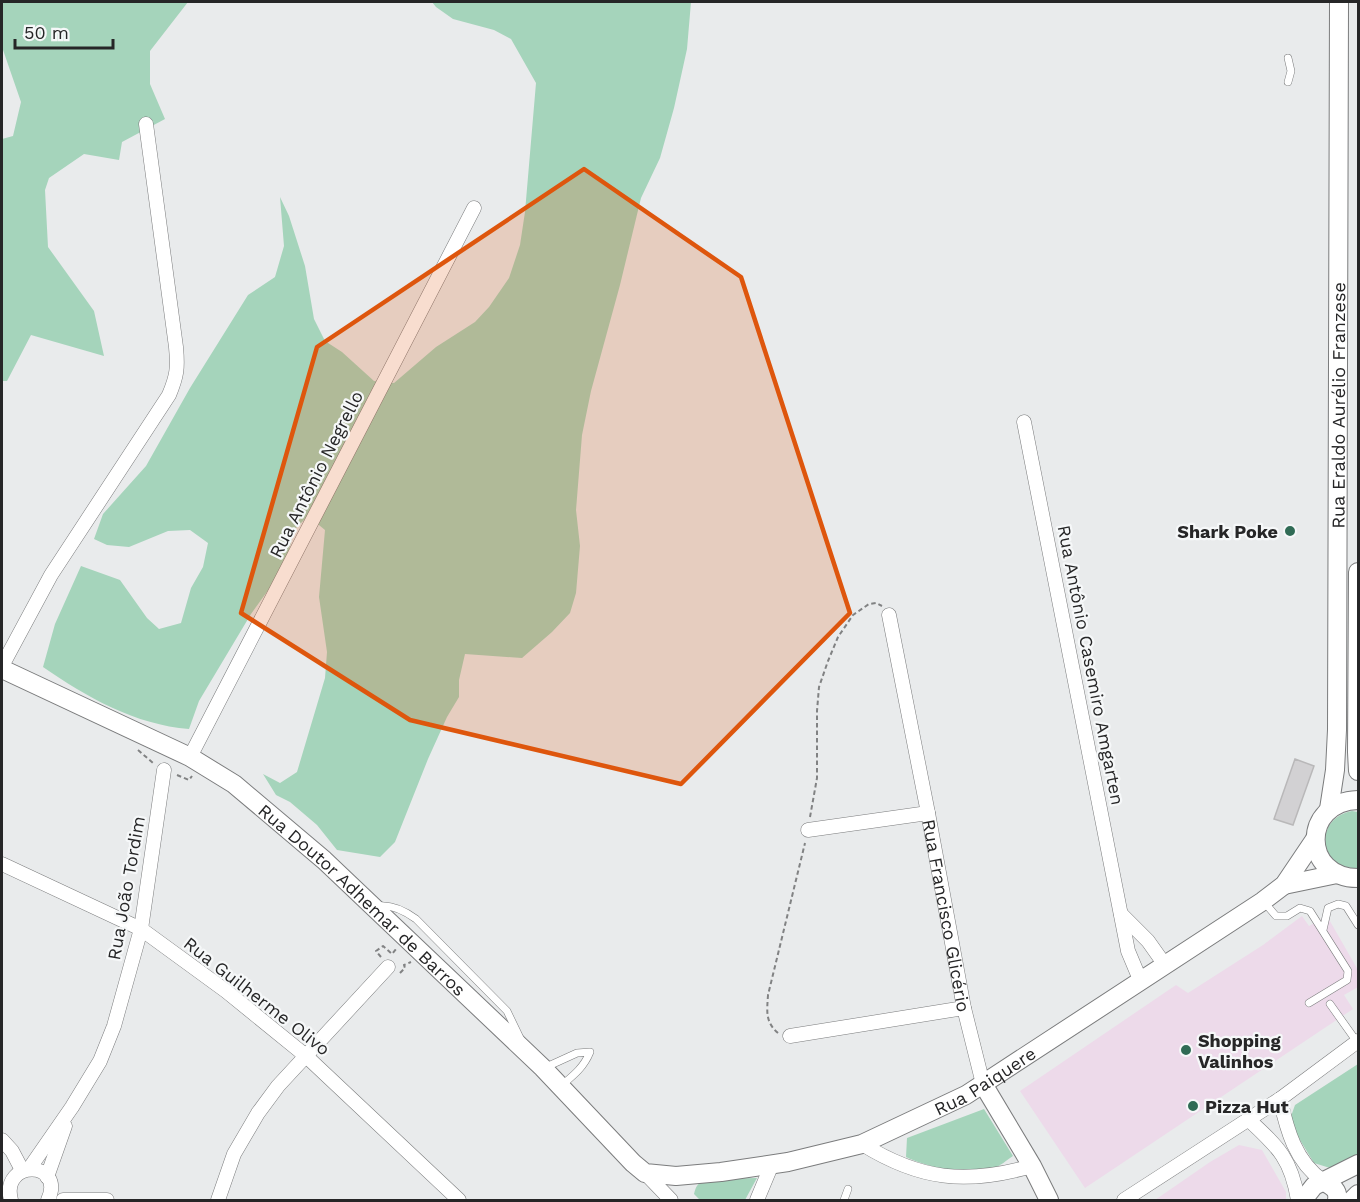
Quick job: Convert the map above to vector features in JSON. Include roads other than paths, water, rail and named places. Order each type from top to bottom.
[{"type":"street","name":"Rua Eraldo Aurélio Franzese","points":[[1315,839],[1317,828],[1329,809],[1335,770],[1337,730],[1339,2]]},
{"type":"street","points":[[2,667],[51,575],[169,395],[178,371],[146,124]]},
{"type":"street","name":"Rua Antônio Negrello","points":[[190,757],[474,208]]},
{"type":"street","name":"Rua Antônio Casemiro Amgarten","points":[[1024,422],[1128,951],[1141,982]]},
{"type":"street","points":[[1359,572],[1357,752],[1359,771]]},
{"type":"street","name":"Rua Francisco Glicério","points":[[889,615],[964,1008],[983,1084],[1032,1166],[1049,1200]]},
{"type":"street","name":"Rua Doutor Adhemar de Barros","points":[[2,667],[190,757],[234,784],[324,861],[543,1068],[633,1164],[671,1200]]},
{"type":"street","name":"Rua João Tordim","points":[[7,1196],[12,1178],[26,1169],[72,1107],[100,1061],[114,1026],[141,930],[164,770]]},
{"type":"street","points":[[1329,809],[1342,802],[1359,800]]},
{"type":"street","points":[[808,830],[928,813]]},
{"type":"street","points":[[1315,839],[1317,850],[1328,868],[1337,874],[1358,879]]},
{"type":"street","name":"Rua Paiquere","points":[[645,1173],[676,1176],[795,1161],[862,1144],[966,1095],[1263,901],[1284,885],[1315,839]]},
{"type":"street","name":"Rua Guilherme Olivo","points":[[2,864],[141,930],[226,991],[306,1056],[459,1200]]},
{"type":"street","name":"Rua Paiquere","points":[[1284,885],[1337,874]]},
{"type":"street","points":[[1122,915],[1148,941],[1165,965]]},
{"type":"street","points":[[218,1200],[234,1154],[278,1086],[388,967]]},
{"type":"street","points":[[790,1036],[964,1008]]},
{"type":"street","points":[[1124,1200],[1280,1099],[1358,1041]]},
{"type":"street","points":[[1280,1099],[1288,1133],[1295,1148],[1303,1161],[1323,1181],[1334,1188],[1338,1195],[1337,1200]]},
{"type":"street","name":"Rua João Tordim","points":[[47,1177],[72,1107]]},
{"type":"street","points":[[1248,1119],[1276,1146],[1286,1160],[1292,1171],[1300,1200],[1314,1186],[1359,1164]]},
{"type":"street","points":[[2,1140],[26,1169],[42,1173],[47,1177],[51,1190],[48,1200]]},
{"type":"street","points":[[862,1144],[893,1162],[944,1177],[1002,1175],[1032,1166]]},
{"type":"street","points":[[757,1200],[772,1164]]},
{"type":"street","points":[[1352,1200],[1359,1194]]},
{"type":"street","points":[[63,1200],[107,1200]]},
{"type":"lane","points":[[1288,58],[1291,72],[1288,82]]},
{"type":"lane","points":[[1263,901],[1276,916],[1282,917],[1297,909],[1307,909],[1323,930],[1349,976],[1347,980],[1309,1003]]},
{"type":"lane","points":[[1323,930],[1328,908],[1338,904],[1346,906],[1359,925]]},
{"type":"lane","points":[[373,907],[383,905],[396,908],[416,919],[507,1011],[525,1051]]},
{"type":"lane","points":[[1330,1004],[1358,1041]]},
{"type":"lane","points":[[543,1068],[577,1053],[590,1052],[580,1070],[560,1086]]},
{"type":"lane","points":[[844,1200],[848,1189]]},
{"type":"place","name":"Shark Poke","points":[[1290,531]]},
{"type":"place","name":"Shopping Valinhos","points":[[1186,1050]]},
{"type":"place","name":"Pizza Hut","points":[[1193,1106]]}]
